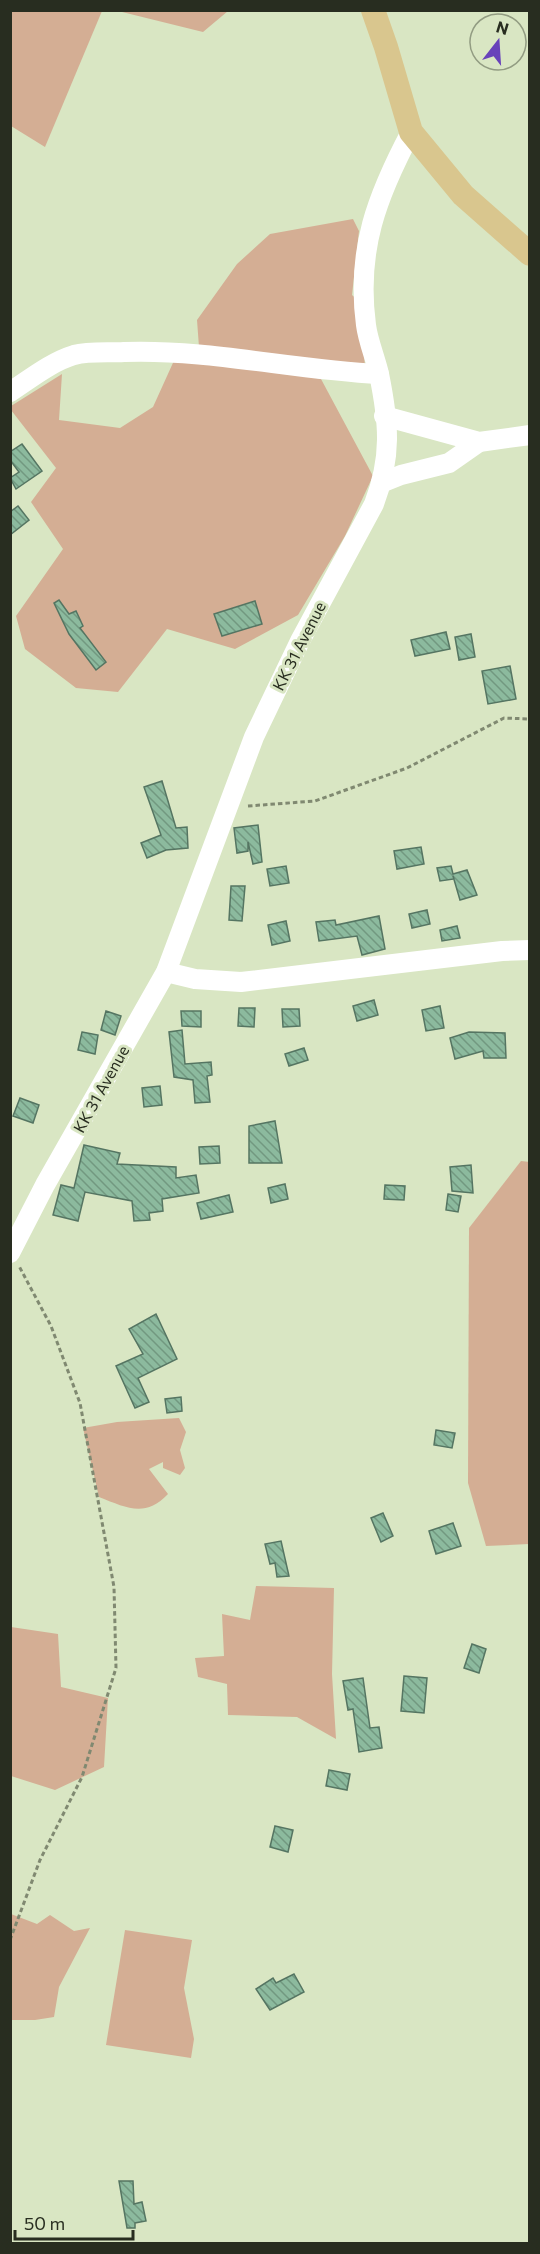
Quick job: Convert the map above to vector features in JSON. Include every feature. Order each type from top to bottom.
[{"type":"main road","points":[[373,10],[411,132],[463,195],[530,254]]},
{"type":"street","name":"KK 31 Avenue","points":[[11,1252],[45,1185],[166,972],[254,737],[300,641],[374,504],[386,469],[388,440],[379,374],[366,325],[365,273],[368,231],[390,172],[411,132]]},
{"type":"street","points":[[10,392],[54,364],[74,355],[90,353],[159,351],[201,353],[344,373],[379,374]]},
{"type":"street","points":[[384,416],[479,442],[530,435]]},
{"type":"street","points":[[381,483],[401,475],[449,464],[479,442]]},
{"type":"street","points":[[166,972],[195,979],[241,982],[502,951],[530,950]]},
{"type":"path","points":[[228,807],[315,801],[407,768],[504,718],[530,719]]},
{"type":"path","points":[[10,1940],[40,1860],[82,1778],[116,1668],[114,1587],[80,1403],[51,1326],[11,1252]]},
{"type":"shaded area","points":[[228,10],[203,32],[118,11]]},
{"type":"shaded area","points":[[10,11],[102,11],[45,147],[11,126]]},
{"type":"shaded area","points":[[353,219],[359,231],[352,295],[361,303],[365,369],[199,347],[197,320],[237,264],[270,234]]},
{"type":"shaded area","points":[[177,354],[221,359],[321,379],[373,476],[345,536],[298,615],[235,649],[167,629],[118,692],[76,688],[25,649],[16,616],[63,549],[31,502],[56,468],[11,410],[11,406],[62,374],[59,420],[120,428],[153,407]]},
{"type":"shaded area","points":[[521,1161],[530,1162],[529,1544],[486,1546],[468,1483],[469,1228]]},
{"type":"shaded area","points":[[179,1418],[186,1432],[180,1450],[185,1468],[180,1475],[163,1468],[163,1462],[149,1469],[168,1494],[151,1506],[135,1509],[99,1497],[83,1428],[117,1422]]},
{"type":"shaded area","points":[[256,1586],[334,1588],[332,1674],[336,1739],[297,1717],[228,1715],[227,1684],[198,1677],[195,1658],[224,1656],[222,1614],[250,1620]]},
{"type":"shaded area","points":[[11,1627],[58,1634],[61,1687],[108,1698],[104,1767],[55,1790],[11,1776]]},
{"type":"shaded area","points":[[11,1914],[37,1924],[50,1915],[74,1931],[90,1928],[59,1987],[54,2017],[11,2020]]},
{"type":"shaded area","points":[[125,1930],[192,1940],[184,1988],[194,2039],[191,2058],[106,2045]]},
{"type":"building","points":[[22,444],[42,471],[16,489],[10,478],[19,472],[10,460],[10,452]]},
{"type":"building","points":[[18,506],[29,520],[10,535],[10,512]]},
{"type":"building","points":[[59,600],[69,614],[76,611],[83,626],[80,628],[106,662],[96,670],[69,634],[54,603]]},
{"type":"building","points":[[255,601],[262,624],[222,636],[214,614]]},
{"type":"building","points":[[446,632],[450,649],[415,656],[411,640]]},
{"type":"building","points":[[471,634],[475,657],[459,660],[455,637]]},
{"type":"building","points":[[510,666],[516,699],[488,704],[482,671]]},
{"type":"building","points":[[162,781],[176,828],[187,827],[188,848],[166,850],[147,858],[141,843],[161,835],[144,787]]},
{"type":"building","points":[[258,825],[262,862],[253,864],[248,842],[248,851],[237,853],[234,828]]},
{"type":"building","points":[[421,847],[424,864],[397,869],[394,851]]},
{"type":"building","points":[[286,866],[289,883],[270,886],[267,869]]},
{"type":"building","points":[[451,866],[453,874],[467,870],[477,895],[460,900],[454,879],[440,881],[437,868]]},
{"type":"building","points":[[231,886],[245,886],[242,921],[229,920]]},
{"type":"building","points":[[427,910],[430,924],[412,928],[409,914]]},
{"type":"building","points":[[379,916],[385,949],[362,955],[357,936],[319,941],[316,922],[335,920],[336,925]]},
{"type":"building","points":[[286,921],[290,941],[272,945],[268,925]]},
{"type":"building","points":[[457,926],[460,938],[442,941],[440,930]]},
{"type":"building","points":[[374,1000],[378,1015],[357,1021],[353,1006]]},
{"type":"building","points":[[440,1006],[444,1028],[426,1031],[422,1010]]},
{"type":"building","points":[[239,1008],[255,1008],[254,1027],[238,1026]]},
{"type":"building","points":[[282,1009],[299,1009],[300,1026],[283,1027]]},
{"type":"building","points":[[106,1011],[121,1016],[115,1035],[101,1030]]},
{"type":"building","points":[[181,1011],[201,1011],[201,1027],[182,1026]]},
{"type":"building","points":[[182,1030],[185,1064],[211,1062],[212,1075],[207,1076],[210,1102],[195,1103],[193,1080],[174,1077],[169,1032]]},
{"type":"building","points":[[82,1032],[98,1035],[95,1054],[78,1050]]},
{"type":"building","points":[[469,1032],[505,1033],[506,1058],[484,1058],[483,1051],[455,1059],[450,1038]]},
{"type":"building","points":[[304,1048],[308,1060],[289,1066],[285,1054]]},
{"type":"building","points":[[160,1086],[162,1105],[144,1107],[142,1088]]},
{"type":"building","points":[[20,1098],[39,1105],[33,1123],[13,1116]]},
{"type":"building","points":[[275,1121],[282,1163],[249,1163],[249,1126]]},
{"type":"building","points":[[84,1145],[120,1153],[117,1164],[176,1167],[176,1178],[196,1175],[199,1193],[162,1199],[163,1211],[149,1213],[150,1220],[134,1221],[132,1201],[85,1192],[78,1221],[53,1215],[61,1185],[74,1188]]},
{"type":"building","points":[[219,1146],[220,1163],[200,1164],[199,1147]]},
{"type":"building","points":[[471,1165],[473,1193],[452,1191],[450,1167]]},
{"type":"building","points":[[285,1184],[288,1199],[271,1203],[268,1188]]},
{"type":"building","points":[[385,1185],[405,1186],[404,1200],[384,1199]]},
{"type":"building","points":[[448,1194],[461,1196],[458,1212],[446,1210]]},
{"type":"building","points":[[229,1195],[233,1212],[201,1219],[197,1203]]},
{"type":"building","points":[[156,1314],[177,1359],[138,1378],[149,1402],[135,1408],[116,1366],[143,1354],[129,1329]]},
{"type":"building","points":[[181,1397],[182,1411],[167,1413],[165,1399]]},
{"type":"building","points":[[436,1430],[455,1433],[452,1448],[434,1445]]},
{"type":"building","points":[[383,1513],[393,1536],[381,1542],[371,1518]]},
{"type":"building","points":[[453,1523],[461,1546],[436,1554],[429,1531]]},
{"type":"building","points":[[281,1541],[289,1576],[277,1577],[275,1563],[270,1564],[265,1544]]},
{"type":"building","points":[[472,1644],[486,1649],[479,1673],[464,1668]]},
{"type":"building","points":[[404,1676],[427,1678],[424,1713],[401,1711]]},
{"type":"building","points":[[363,1678],[370,1728],[379,1727],[382,1748],[359,1752],[353,1709],[348,1710],[343,1681]]},
{"type":"building","points":[[329,1770],[350,1774],[347,1790],[326,1786]]},
{"type":"building","points":[[275,1826],[293,1830],[288,1852],[270,1847]]},
{"type":"building","points":[[294,1974],[304,1992],[270,2010],[256,1989],[273,1978],[276,1983]]},
{"type":"building","points":[[119,2181],[133,2181],[134,2204],[142,2202],[146,2221],[135,2223],[135,2228],[127,2228]]}]
